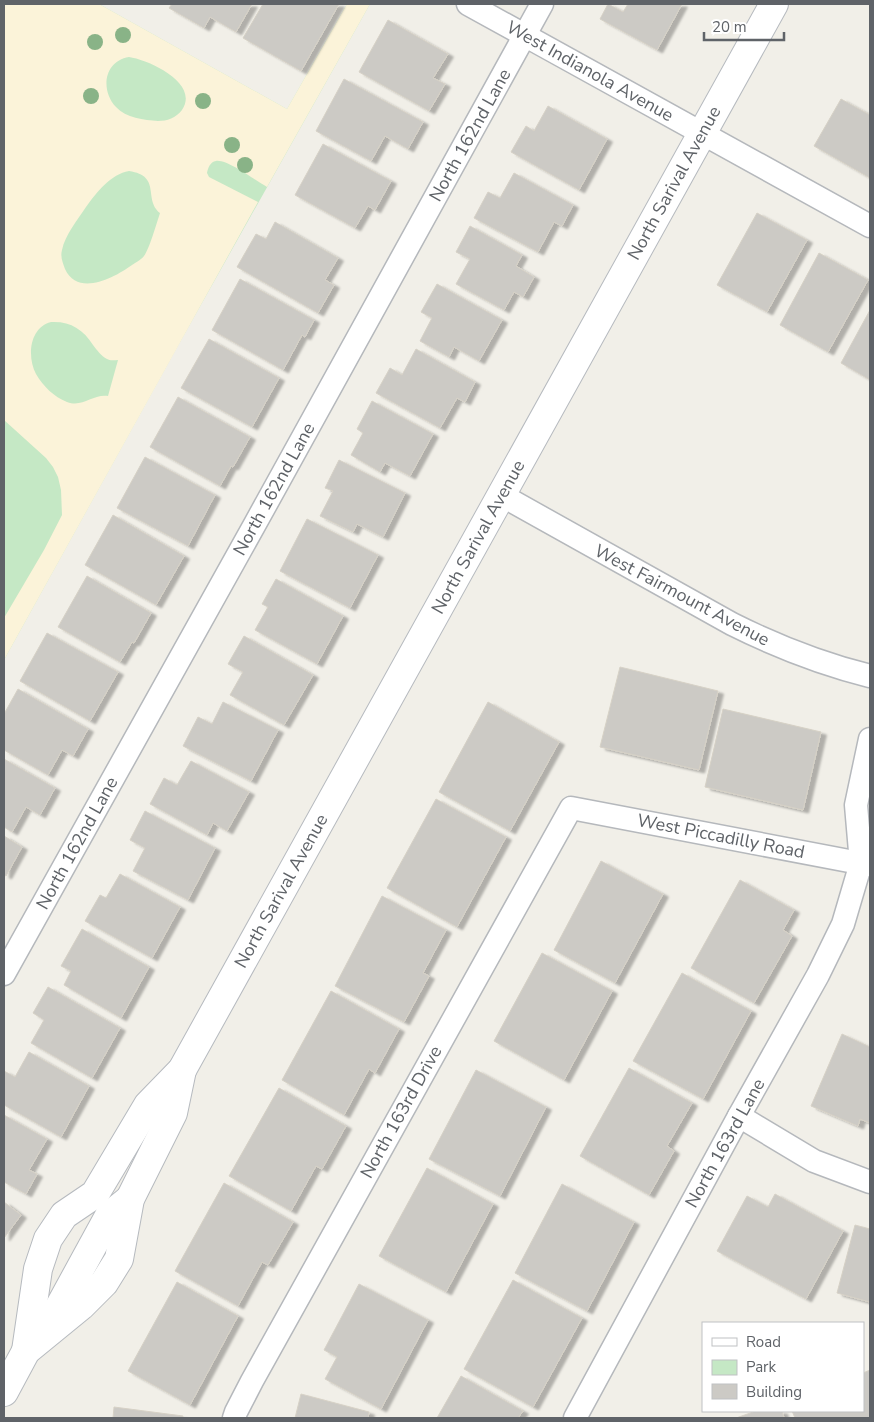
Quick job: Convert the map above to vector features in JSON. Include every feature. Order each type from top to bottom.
[{"type":"street","name":"West Indianola Avenue","points":[[468,4],[870,226]]},
{"type":"street","name":"North 162nd Lane","points":[[4,974],[542,4]]},
{"type":"street","name":"North Sarival Avenue","points":[[36,1343],[38,1269],[48,1239],[64,1215],[95,1194],[148,1105],[182,1070],[774,4]]},
{"type":"street","name":"West Fairmount Avenue","points":[[501,495],[767,642],[807,657],[870,676]]},
{"type":"street","name":"North 163rd Lane","points":[[575,1418],[818,975],[842,924],[867,858],[856,805],[870,739]]},
{"type":"street","name":"West Piccadilly Road","points":[[571,808],[867,858]]},
{"type":"street","name":"North 163rd Drive","points":[[234,1418],[256,1373],[571,808]]},
{"type":"street","name":"North Sarival Avenue","points":[[4,1392],[36,1343],[81,1306],[104,1283],[119,1259],[130,1199],[173,1113],[182,1070]]},
{"type":"street","points":[[739,1116],[814,1161],[870,1182]]},
{"type":"green space","points":[[4,4],[99,4],[287,109],[347,4],[370,4],[4,660]]},
{"type":"sand","points":[[4,4],[99,4],[287,109],[347,4],[370,4],[267,187],[227,163],[216,161],[210,166],[207,173],[209,177],[258,202],[4,660],[4,618],[62,515],[61,490],[53,467],[46,458],[4,420]],"holes":[[[129,57],[159,68],[170,74],[178,82],[184,91],[186,100],[182,110],[177,115],[165,120],[147,120],[125,114],[116,107],[108,93],[107,77],[114,64]],[[129,171],[145,178],[149,183],[155,207],[160,213],[148,248],[141,259],[116,275],[97,282],[78,282],[65,269],[62,260],[61,255],[66,239],[72,227],[95,195],[105,184],[122,173]],[[58,322],[75,327],[85,335],[103,356],[110,360],[118,360],[108,396],[73,403],[58,397],[45,387],[36,374],[31,360],[34,337],[44,325]]]},
{"type":"building","points":[[172,4],[252,4],[236,32],[210,17],[204,28],[169,8]]},
{"type":"building","points":[[263,4],[339,4],[301,71],[243,38]]},
{"type":"building","points":[[608,4],[623,12],[628,4],[682,4],[657,50],[600,19]]},
{"type":"building","points":[[388,20],[448,54],[433,78],[445,84],[429,111],[359,72]]},
{"type":"building","points":[[344,79],[423,122],[408,149],[385,136],[371,161],[316,131]]},
{"type":"building","points":[[841,99],[870,115],[870,178],[814,146]]},
{"type":"building","points":[[548,106],[607,139],[579,190],[511,152],[526,126],[534,131]]},
{"type":"building","points":[[323,144],[391,181],[375,210],[368,206],[355,228],[295,195]]},
{"type":"building","points":[[514,173],[573,205],[562,226],[554,222],[538,252],[474,218],[488,192],[500,198]]},
{"type":"building","points":[[757,213],[807,240],[767,312],[717,285]]},
{"type":"building","points":[[275,222],[338,258],[325,280],[334,285],[318,313],[237,267],[256,234],[266,239]]},
{"type":"building","points":[[470,226],[522,255],[516,266],[534,277],[523,297],[514,292],[504,310],[456,284],[470,259],[456,252]]},
{"type":"building","points":[[819,253],[868,280],[828,352],[780,325]]},
{"type":"building","points":[[240,279],[314,320],[305,337],[302,335],[283,370],[212,330]]},
{"type":"building","points":[[437,284],[502,320],[479,361],[454,347],[449,357],[420,341],[432,318],[421,312]]},
{"type":"building","points":[[870,310],[870,380],[841,363]]},
{"type":"building","points":[[209,339],[279,378],[252,427],[181,388]]},
{"type":"building","points":[[416,349],[475,382],[465,402],[457,398],[440,428],[376,393],[390,368],[402,375]]},
{"type":"building","points":[[178,397],[250,437],[220,486],[150,447]]},
{"type":"building","points":[[372,401],[433,434],[410,476],[385,463],[380,472],[351,455],[363,433],[357,429]]},
{"type":"building","points":[[145,457],[215,495],[188,546],[117,508]]},
{"type":"building","points":[[339,460],[405,493],[383,537],[357,524],[353,532],[320,516],[333,491],[325,488]]},
{"type":"building","points":[[113,515],[184,556],[156,605],[85,565]]},
{"type":"building","points":[[307,519],[378,555],[350,608],[280,571]]},
{"type":"building","points":[[87,576],[151,613],[134,643],[132,642],[120,662],[58,627]]},
{"type":"building","points":[[276,579],[343,616],[317,664],[255,630],[268,607],[262,604]]},
{"type":"building","points":[[47,633],[118,672],[90,721],[20,681]]},
{"type":"building","points":[[244,636],[313,675],[284,725],[230,695],[243,672],[228,664]]},
{"type":"building","points":[[620,667],[718,691],[699,770],[600,747]]},
{"type":"building","points":[[18,689],[88,729],[73,756],[62,750],[48,775],[4,750],[4,714]]},
{"type":"building","points":[[223,702],[278,730],[251,781],[183,746],[198,717],[212,724]]},
{"type":"building","points":[[488,702],[559,742],[510,831],[439,792]]},
{"type":"building","points":[[723,709],[821,732],[803,810],[705,787]]},
{"type":"building","points":[[4,759],[55,788],[40,815],[26,807],[12,832],[4,827]]},
{"type":"building","points":[[191,761],[249,792],[227,831],[213,823],[207,835],[150,804],[164,778],[177,785]]},
{"type":"building","points":[[436,799],[506,837],[457,927],[387,888]]},
{"type":"building","points":[[145,811],[215,848],[188,900],[133,871],[145,848],[130,840]]},
{"type":"building","points":[[4,836],[22,847],[6,876],[4,875]]},
{"type":"building","points":[[601,861],[663,894],[615,983],[554,950]]},
{"type":"building","points":[[120,874],[180,907],[152,958],[85,921],[100,895],[106,898]]},
{"type":"building","points":[[740,880],[794,910],[783,930],[792,936],[754,1003],[691,968]]},
{"type":"building","points":[[382,896],[446,930],[423,973],[429,976],[404,1022],[335,986]]},
{"type":"building","points":[[82,929],[149,967],[121,1018],[64,985],[71,971],[61,966]]},
{"type":"building","points":[[542,953],[612,991],[564,1080],[494,1041]]},
{"type":"building","points":[[682,973],[751,1011],[703,1099],[633,1061]]},
{"type":"building","points":[[48,987],[120,1028],[92,1078],[31,1043],[44,1020],[33,1013]]},
{"type":"building","points":[[331,991],[399,1029],[375,1073],[369,1069],[344,1115],[282,1080]]},
{"type":"building","points":[[842,1034],[870,1047],[870,1123],[860,1119],[858,1126],[811,1106]]},
{"type":"building","points":[[29,1052],[89,1086],[61,1137],[4,1105],[4,1071],[15,1077]]},
{"type":"building","points":[[629,1068],[692,1103],[667,1146],[674,1151],[649,1195],[580,1156]]},
{"type":"building","points":[[476,1070],[546,1107],[500,1196],[429,1159]]},
{"type":"building","points":[[279,1088],[346,1126],[322,1169],[316,1166],[291,1211],[229,1176]]},
{"type":"building","points":[[4,1115],[47,1139],[29,1170],[37,1174],[26,1194],[4,1182]]},
{"type":"building","points":[[427,1168],[493,1204],[446,1292],[379,1256]]},
{"type":"building","points":[[224,1183],[293,1222],[268,1265],[262,1262],[238,1306],[175,1271]]},
{"type":"building","points":[[562,1184],[634,1222],[587,1311],[515,1273]]},
{"type":"building","points":[[775,1194],[843,1231],[806,1299],[717,1251],[747,1196],[768,1207]]},
{"type":"building","points":[[4,1202],[21,1215],[4,1238]]},
{"type":"building","points":[[855,1225],[870,1229],[870,1302],[837,1293]]},
{"type":"building","points":[[513,1280],[582,1318],[533,1407],[464,1369]]},
{"type":"building","points":[[177,1282],[238,1316],[190,1405],[128,1371]]},
{"type":"building","points":[[359,1284],[428,1320],[381,1409],[325,1379],[337,1357],[324,1350]]},
{"type":"building","points":[[870,1370],[870,1418],[795,1418],[792,1412],[864,1412],[864,1373]]},
{"type":"building","points":[[461,1376],[523,1411],[518,1418],[437,1418]]},
{"type":"building","points":[[301,1394],[369,1412],[368,1418],[295,1418]]},
{"type":"building","points":[[114,1407],[183,1416],[183,1418],[113,1418]]},
{"type":"building","points":[[753,1412],[782,1412],[784,1418],[736,1418]]}]
